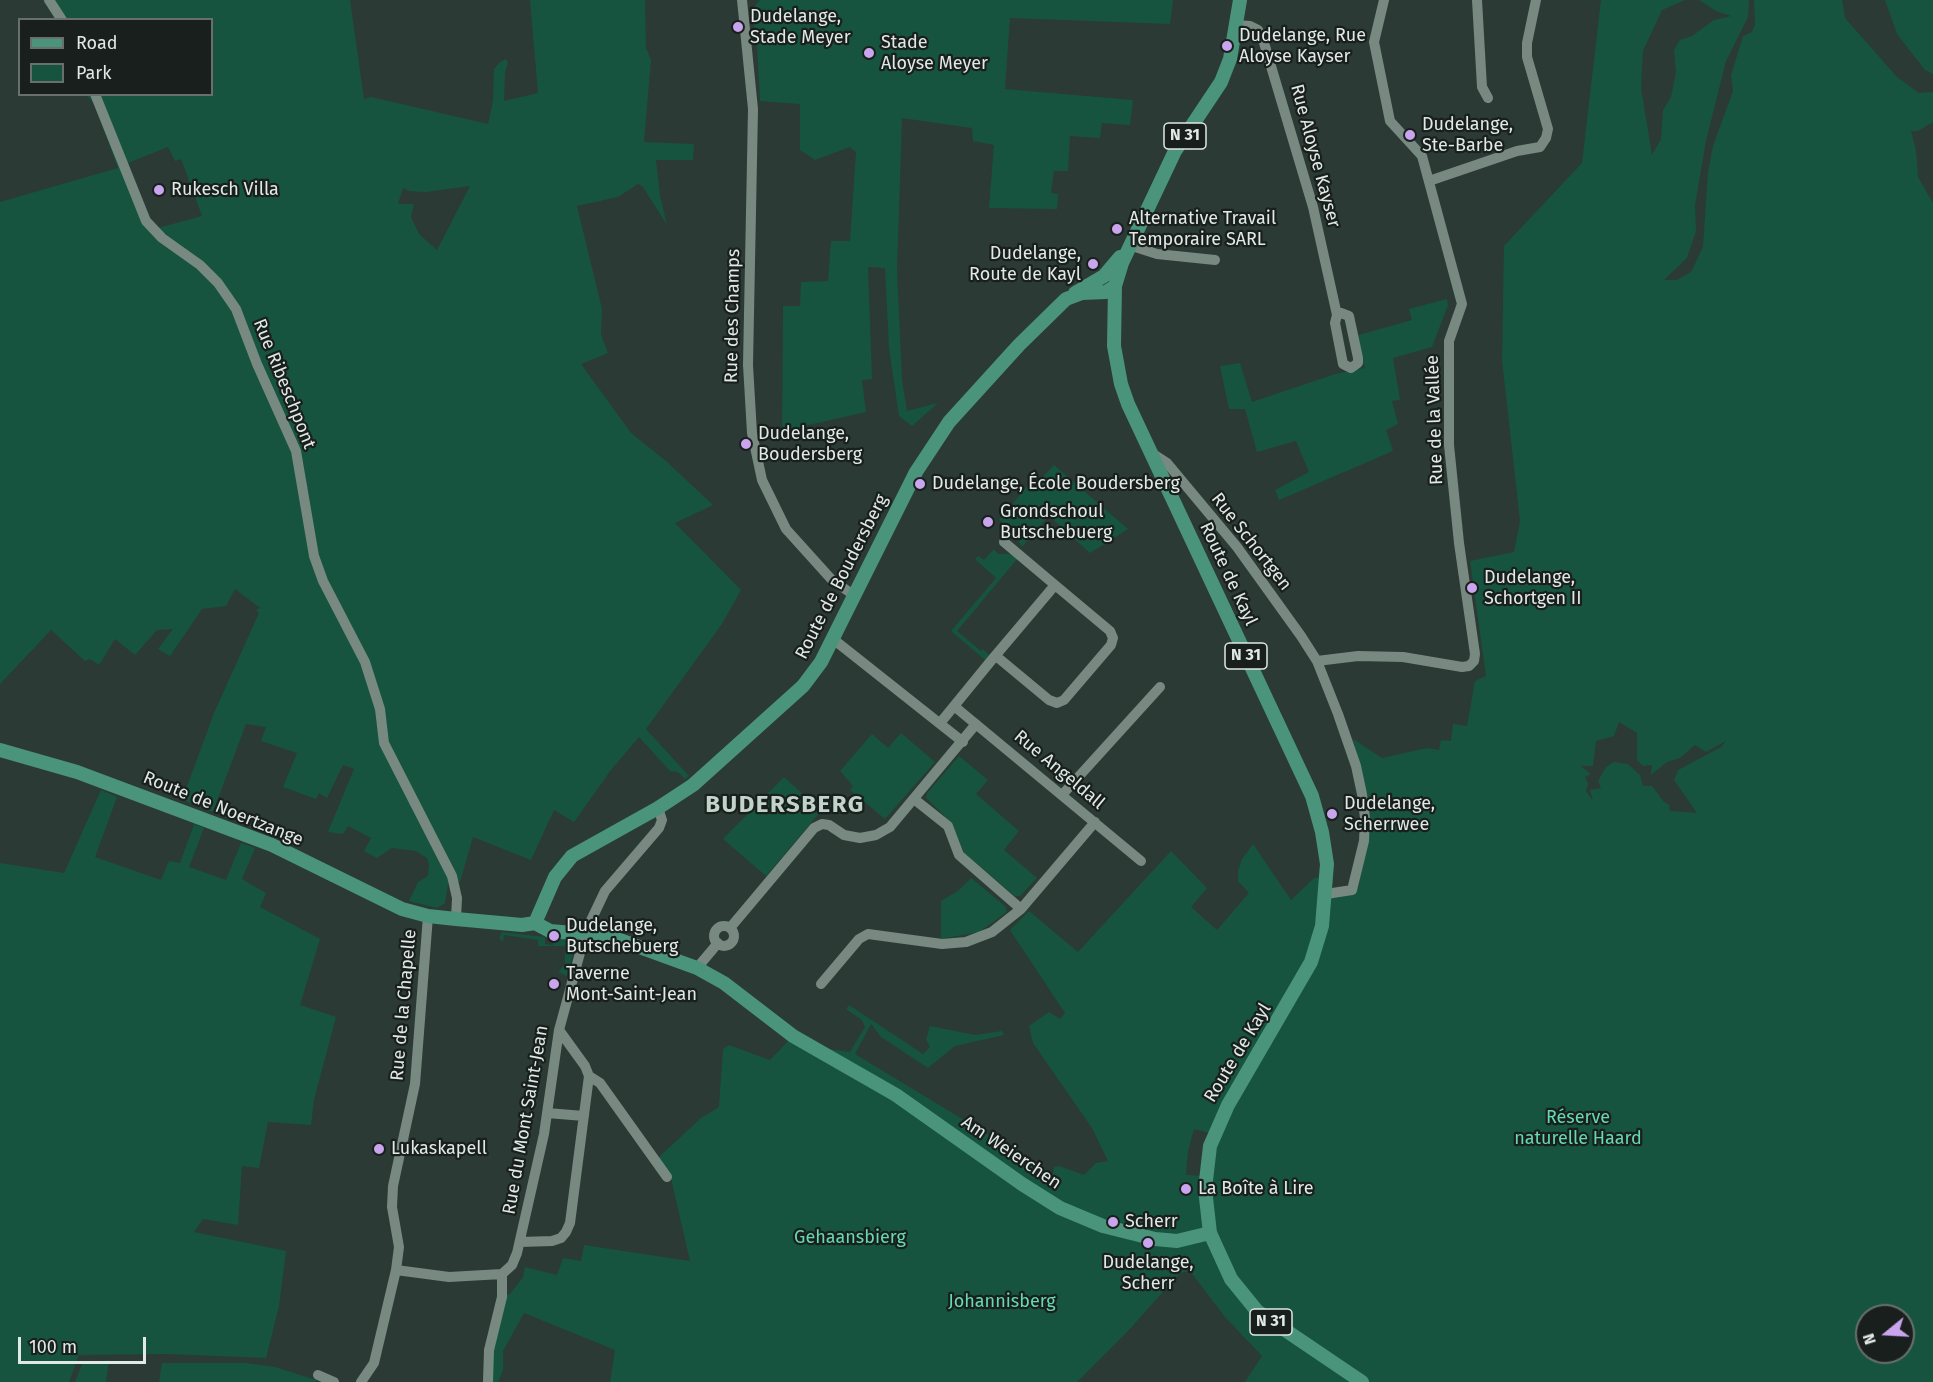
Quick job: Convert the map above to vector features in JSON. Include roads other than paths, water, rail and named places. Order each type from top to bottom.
[{"type":"main road","name":"Route de Kayl","points":[[1210,1233],[1205,1189],[1214,1134],[1228,1105],[1311,962],[1322,926],[1326,894],[1325,854],[1312,796],[1128,404],[1118,370],[1113,311],[1115,286],[1129,245],[1175,151],[1221,82],[1230,59],[1240,0]]},
{"type":"main road","name":"Route de Boudersberg","points":[[537,920],[555,878],[572,856],[658,808],[702,778],[803,686],[821,662],[916,472],[949,422],[1019,345],[1066,299],[1102,277],[1129,245]]},
{"type":"main road","points":[[1066,299],[1082,293],[1106,292],[1115,286],[1102,277]]},
{"type":"main road","name":"Route de Noertzange","points":[[0,750],[76,772],[272,845],[377,898],[428,916],[522,926],[537,920],[550,931],[586,931]]},
{"type":"main road","points":[[586,931],[609,936],[697,968]]},
{"type":"main road","name":"Am Weierchen","points":[[697,968],[724,983],[808,1046],[896,1095],[1060,1208],[1103,1226],[1155,1239],[1178,1241],[1210,1233]]},
{"type":"main road","name":"N 31","points":[[1210,1233],[1231,1279],[1257,1311],[1279,1329],[1336,1362],[1362,1382]]},
{"type":"street","points":[[49,0],[61,18]]},
{"type":"street","name":"Rue des Champs","points":[[742,0],[753,110],[748,365],[752,433],[762,480],[786,529],[832,580],[855,596]]},
{"type":"street","name":"Rue de la Vallée","points":[[1376,0],[1379,18]]},
{"type":"street","name":"Rue de la Vallée","points":[[1317,661],[1358,656],[1403,657],[1462,667],[1474,661],[1449,445],[1449,341],[1462,304],[1422,156],[1390,121],[1374,42],[1384,0]]},
{"type":"street","points":[[1477,0],[1482,87],[1488,98]]},
{"type":"street","points":[[1429,181],[1517,151],[1540,147],[1546,138],[1548,129],[1527,57],[1527,43],[1536,0]]},
{"type":"street","name":"Rue Aloyse Kayser","points":[[1236,25],[1250,26],[1258,30],[1262,36],[1313,207],[1337,315]]},
{"type":"street","name":"Rue Ribeschpont","points":[[96,96],[146,221],[162,238],[200,265],[218,283],[236,309],[257,364],[296,451],[314,556],[323,581],[365,662],[375,688],[387,750],[452,876],[457,898],[456,920]]},
{"type":"street","points":[[1129,245],[1157,254],[1215,260]]},
{"type":"street","name":"Rue Schortgen","points":[[1150,452],[1167,464],[1237,547],[1317,661],[1356,766],[1365,818],[1364,842],[1352,890],[1326,894]]},
{"type":"street","points":[[996,656],[1049,700],[1057,703],[1064,700],[1111,645],[1113,638],[1110,632],[1004,542]]},
{"type":"street","points":[[940,723],[1055,585]]},
{"type":"street","points":[[833,639],[963,741]]},
{"type":"street","points":[[1062,795],[1160,687]]},
{"type":"street","name":"Rue Angeldall","points":[[954,706],[1141,861]]},
{"type":"street","points":[[697,968],[718,943],[715,934],[717,930],[725,926],[730,928],[814,828],[822,824],[844,835],[860,838],[876,836],[890,826],[976,724]]},
{"type":"street","points":[[914,799],[948,826],[959,855],[1021,909]]},
{"type":"street","name":"Rue du Mont Saint-Jean","points":[[488,1382],[489,1350],[502,1297],[502,1274],[512,1265],[520,1242],[547,1113],[559,1030],[586,931],[605,891],[659,828],[662,820],[658,808]]},
{"type":"street","points":[[821,984],[859,939],[868,934],[942,944],[966,942],[992,932],[1021,909],[1095,822]]},
{"type":"street","name":"Rue de la Chapelle","points":[[367,1380],[374,1362],[396,1270],[399,1247],[392,1207],[393,1186],[415,1084],[428,916]]},
{"type":"street","points":[[520,1242],[552,1241],[561,1238],[570,1223],[589,1077],[585,1066],[559,1030]]},
{"type":"street","points":[[589,1077],[594,1077],[600,1083],[667,1177]]},
{"type":"street","points":[[547,1113],[584,1116]]},
{"type":"street","points":[[396,1270],[449,1277],[502,1274]]},
{"type":"street","points":[[318,1375],[334,1382]]},
{"type":"place","name":"Dudelange, Stade Meyer","points":[[738,27]]},
{"type":"place","name":"Dudelange, Rue Aloyse Kayser","points":[[1227,46]]},
{"type":"place","name":"Stade Aloyse Meyer","points":[[869,53]]},
{"type":"place","name":"Dudelange, Ste-Barbe","points":[[1410,135]]},
{"type":"place","name":"Rukesch Villa","points":[[159,190]]},
{"type":"place","name":"Alternative Travail Temporaire SARL","points":[[1117,229]]},
{"type":"place","name":"Dudelange, Route de Kayl","points":[[1093,264]]},
{"type":"place","name":"Dudelange, Boudersberg","points":[[746,444]]},
{"type":"place","name":"Dudelange, École Boudersberg","points":[[920,484]]},
{"type":"place","name":"Grondschoul Butschebuerg","points":[[988,522]]},
{"type":"place","name":"Dudelange, Schortgen II","points":[[1472,588]]},
{"type":"place","name":"Dudelange, Scherrwee","points":[[1332,814]]},
{"type":"place","name":"Dudelange, Butschebuerg","points":[[554,936]]},
{"type":"place","name":"Taverne Mont-Saint-Jean","points":[[554,984]]},
{"type":"place","name":"Lukaskapell","points":[[379,1149]]},
{"type":"place","name":"La Boîte à Lire","points":[[1186,1189]]},
{"type":"place","name":"Scherr","points":[[1113,1222]]},
{"type":"place","name":"Dudelange, Scherr","points":[[1148,1243]]},
{"type":"district","name":"BUDERSBERG","points":[[785,805]]},
{"type":"park label","name":"Réserve naturelle Haard","points":[[1578,1128]]},
{"type":"park label","name":"Gehaansbierg","points":[[850,1238]]},
{"type":"park label","name":"Johannisberg","points":[[1002,1302]]}]
